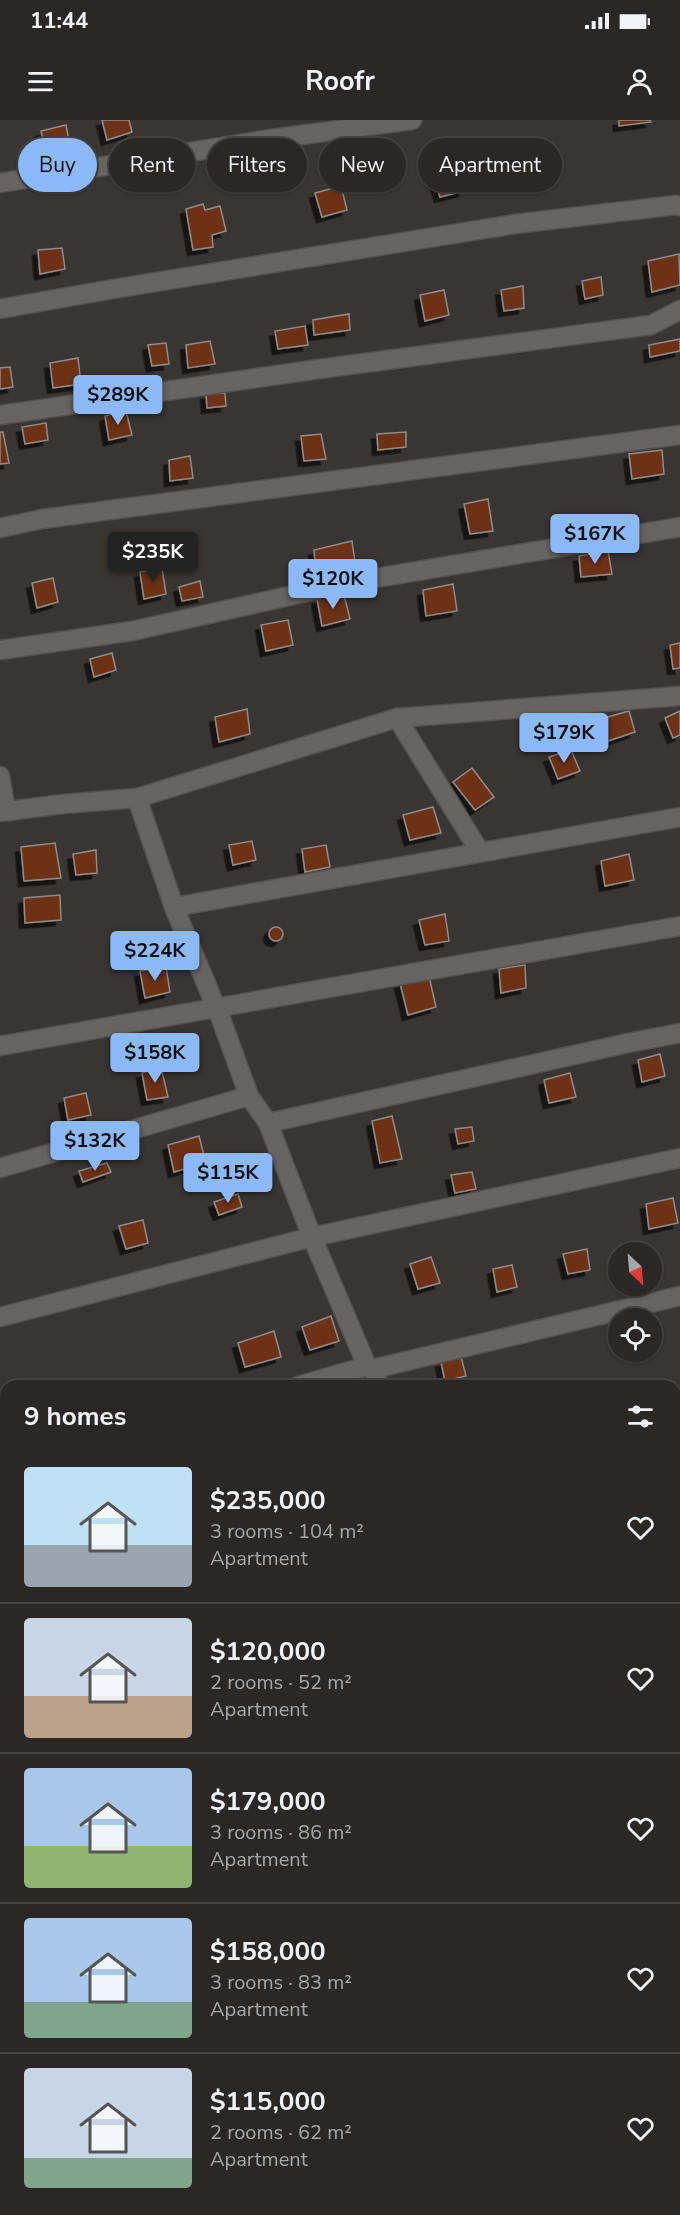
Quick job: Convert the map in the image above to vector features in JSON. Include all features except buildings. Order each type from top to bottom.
[{"type":"street","points":[[0,183],[264,140],[412,120]]},
{"type":"street","points":[[0,309],[515,224],[680,206]]},
{"type":"street","points":[[0,415],[312,370],[651,325],[680,310]]},
{"type":"street","points":[[0,528],[42,519],[680,435]]},
{"type":"street","points":[[0,650],[132,632],[352,582],[680,526]]},
{"type":"street","points":[[0,776],[3,812],[137,798],[397,718],[680,696]]},
{"type":"street","points":[[397,718],[480,852]]},
{"type":"street","points":[[137,798],[174,907],[249,1096],[268,1123],[312,1237],[373,1374]]},
{"type":"street","points":[[174,907],[680,817]]},
{"type":"street","points":[[0,1046],[680,926]]},
{"type":"street","points":[[268,1123],[680,1033]]},
{"type":"street","points":[[0,1168],[249,1096]]},
{"type":"street","points":[[0,1317],[312,1237],[680,1158]]},
{"type":"street","points":[[336,1380],[373,1374],[680,1296]]}]
